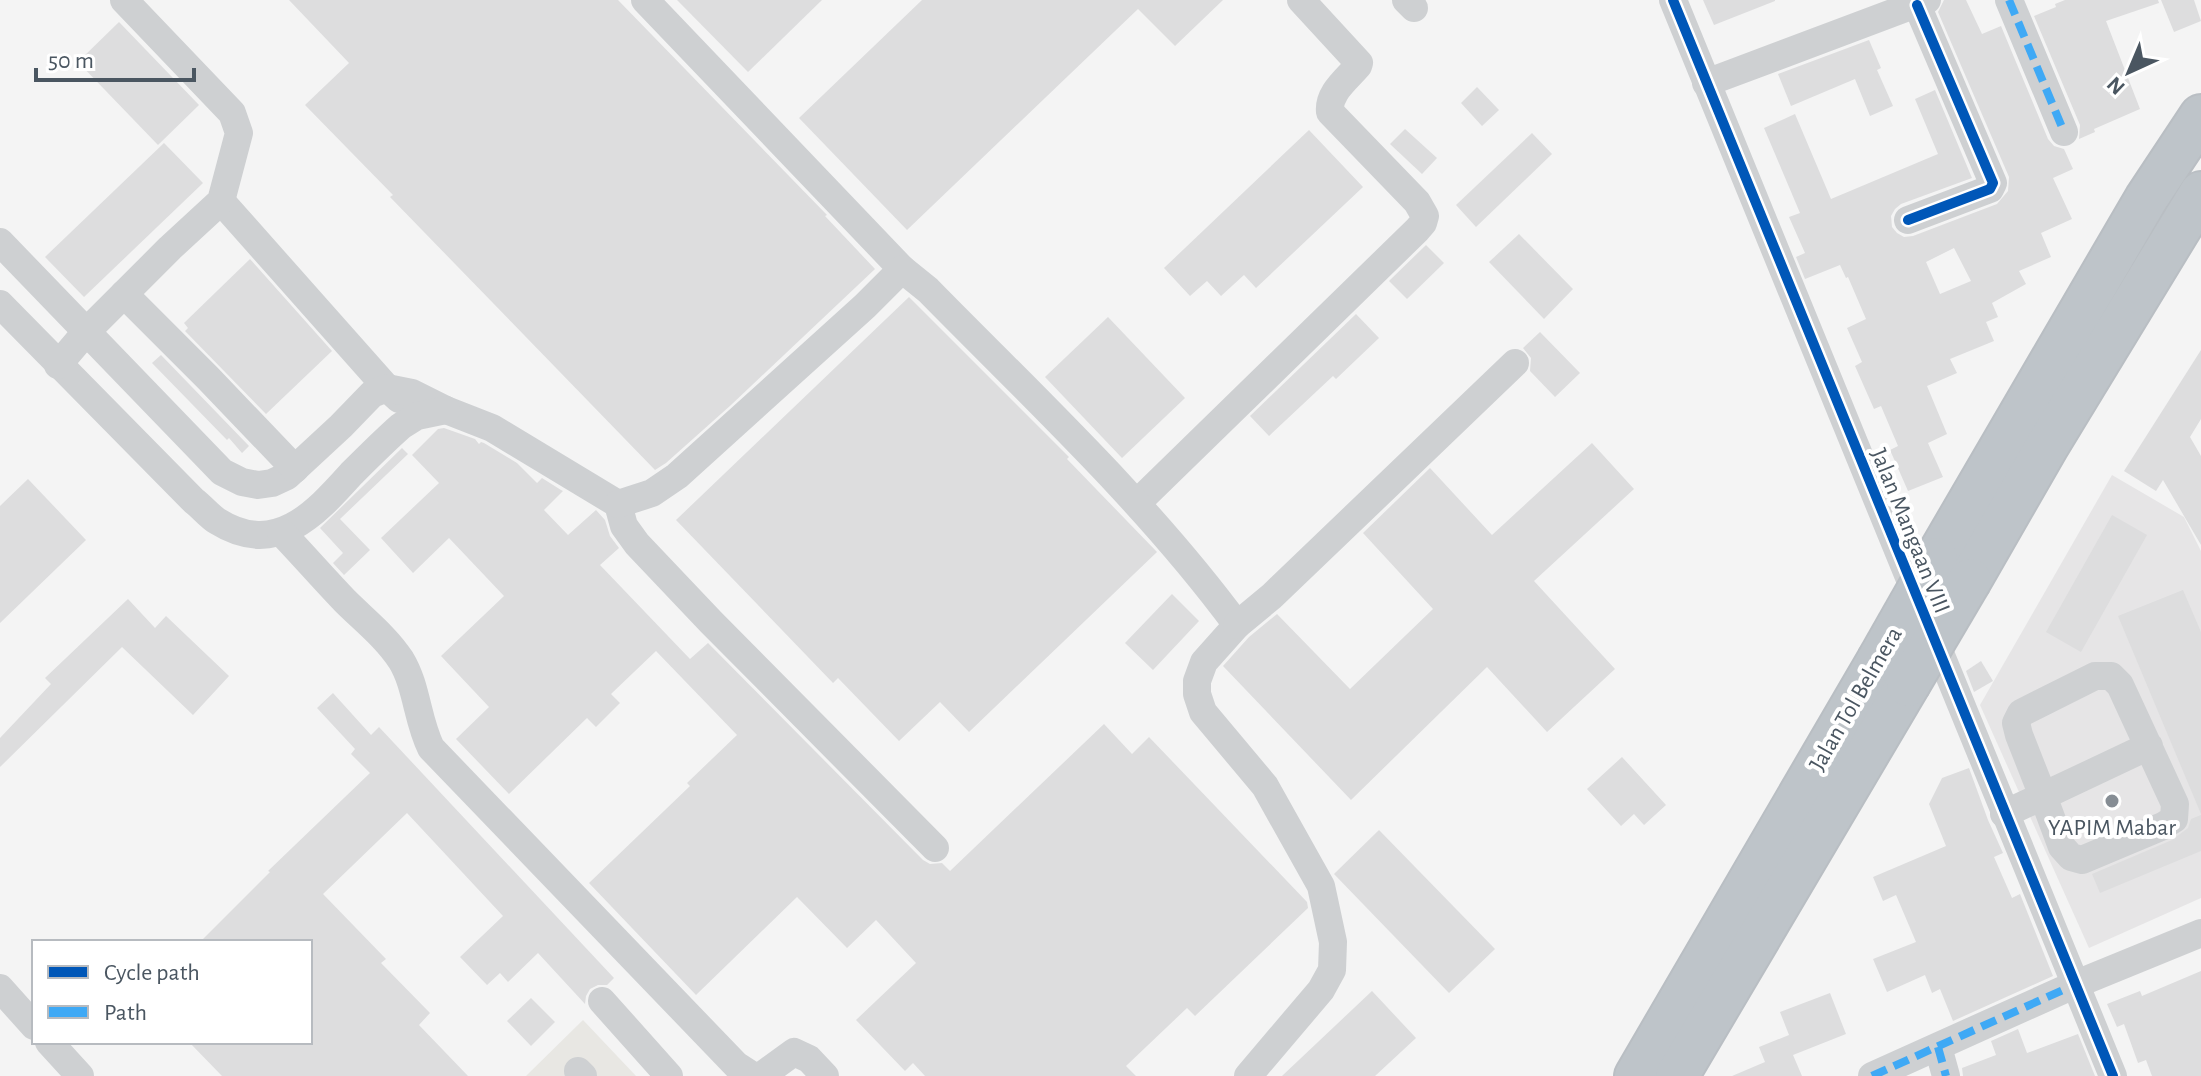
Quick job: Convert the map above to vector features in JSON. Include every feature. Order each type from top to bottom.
[{"type":"highway","name":"Jalan Tol Belmera","points":[[1677,1076],[1893,673],[1953,569],[2146,199],[2201,116]]},
{"type":"highway","name":"Jalan Tol Belmera","points":[[1953,569],[2047,446],[2201,193]]},
{"type":"highway","name":"Jalan Tol Belmera","points":[[1636,1076],[1893,673]]},
{"type":"street","points":[[58,365],[86,332],[221,201],[239,133],[232,113],[124,0]]},
{"type":"street","points":[[645,0],[902,269],[928,290],[1137,503],[1215,594],[1237,625]]},
{"type":"street","points":[[1137,503],[1423,223],[1425,216],[1417,202],[1330,112],[1331,97],[1359,63],[1301,0]]},
{"type":"street","name":"Jalan Mangaan VIII","points":[[1673,0],[2113,1076]]},
{"type":"street","points":[[2009,0],[2064,132]]},
{"type":"street","points":[[1706,83],[1922,3],[1993,183],[1990,189],[1908,220]]},
{"type":"street","points":[[221,201],[387,388],[417,416]]},
{"type":"street","points":[[0,242],[222,472],[242,482],[258,485],[287,476],[372,394],[387,388],[412,393],[492,428],[618,504],[624,526],[637,544],[935,848]]},
{"type":"street","points":[[618,504],[652,493],[677,476],[902,269]]},
{"type":"street","points":[[124,294],[295,469]]},
{"type":"street","points":[[0,304],[194,501],[216,520],[236,530],[259,535],[281,532],[305,521],[401,426],[417,416],[446,410]]},
{"type":"street","points":[[1248,1076],[1321,990],[1332,970],[1333,942],[1321,886],[1265,786],[1203,712],[1197,694],[1197,681],[1204,662],[1237,625],[1272,596],[1515,363]]},
{"type":"street","points":[[194,501],[222,472]]},
{"type":"street","points":[[281,532],[385,639],[400,659],[409,676],[423,732],[431,748],[736,1065],[753,1076]]},
{"type":"street","points":[[2095,676],[2111,676],[2120,685],[2149,746],[2175,804],[2174,819],[2082,860],[2071,857],[2062,847],[2019,735],[2016,723],[2021,713],[2095,676]]},
{"type":"street","points":[[2004,814],[2149,746]]},
{"type":"street","points":[[1872,1076],[2074,985],[2201,933]]},
{"type":"street","points":[[0,988],[32,1024]]},
{"type":"street","points":[[602,1001],[669,1076]]},
{"type":"street","points":[[51,1044],[80,1076]]},
{"type":"street","points":[[1938,1047],[1946,1076]]},
{"type":"street","points":[[761,1076],[794,1052],[809,1059],[825,1076]]},
{"type":"shaded area","name":"YAPIM Mabar","points":[[2112,475],[2184,517],[2201,551],[2201,898],[2089,948],[1980,705]]},
{"type":"shaded area","points":[[583,1020],[636,1076],[526,1076]]},
{"type":"building","points":[[289,0],[618,0],[827,215],[875,269],[731,405],[655,470],[305,105],[349,63]]},
{"type":"building","points":[[677,0],[822,0],[748,72]]},
{"type":"building","points":[[922,0],[1223,0],[1175,46],[1138,9],[907,230],[799,118]]},
{"type":"building","points":[[1703,0],[1775,0],[1775,1],[1714,25]]},
{"type":"building","points":[[1944,0],[1966,0],[1982,34],[2001,26],[2048,139],[2054,146],[2064,149],[2073,169],[2053,178],[2072,219],[2041,233],[2051,257],[2019,271],[2026,284],[1992,303],[1998,317],[1986,322],[1994,341],[1950,359],[1957,373],[1927,386],[1947,434],[1928,443],[1943,477],[1908,491],[1890,450],[1898,446],[1881,406],[1874,409],[1855,366],[1862,362],[1847,328],[1866,319],[1840,265],[1805,279],[1796,257],[1805,253],[1789,217],[1800,213],[1764,128],[1795,114],[1831,199],[1938,154],[1915,99],[1935,90],[1972,178],[1901,204],[1891,216],[1892,227],[1904,237],[1913,236],[1997,204],[2008,191],[2009,177],[1938,12]],"holes":[[[1954,248],[1971,281],[1940,294],[1926,262]]]},
{"type":"building","points":[[2065,0],[2158,0],[2159,3],[2106,21],[2140,109],[2079,139],[2080,125],[2034,16]]},
{"type":"building","points":[[2161,0],[2194,0],[2201,21],[2174,32]]},
{"type":"building","points":[[119,22],[199,105],[158,145],[78,62]]},
{"type":"building","points":[[1869,40],[1881,68],[1877,70],[1893,106],[1870,116],[1855,79],[1791,106],[1778,74]]},
{"type":"building","points":[[1477,87],[1499,110],[1482,126],[1461,103]]},
{"type":"building","points":[[1405,129],[1437,158],[1422,174],[1390,144]]},
{"type":"building","points":[[1309,130],[1363,187],[1256,288],[1244,275],[1221,296],[1207,281],[1190,296],[1164,268]]},
{"type":"building","points":[[1532,133],[1552,154],[1476,227],[1456,205]]},
{"type":"building","points":[[164,143],[203,183],[84,297],[45,257]]},
{"type":"building","points":[[1519,234],[1573,289],[1544,319],[1489,262]]},
{"type":"building","points":[[1426,245],[1444,263],[1407,299],[1389,281]]},
{"type":"building","points":[[250,259],[332,351],[266,414],[185,331],[188,328],[184,323]]},
{"type":"building","points":[[909,297],[1069,457],[1067,459],[1157,552],[969,732],[940,702],[899,741],[838,678],[833,683],[676,520]]},
{"type":"building","points":[[1356,314],[1379,338],[1269,436],[1250,416]]},
{"type":"building","points":[[1108,317],[1185,398],[1122,458],[1045,377]]},
{"type":"building","points":[[1540,332],[1580,373],[1555,397],[1530,371],[1531,358],[1523,348]]},
{"type":"building","points":[[2201,350],[2201,419],[2190,437],[2201,456],[2201,545],[2163,480],[2156,491],[2124,471]]},
{"type":"building","points":[[161,355],[249,446],[242,453],[152,363]]},
{"type":"building","points":[[444,428],[475,439],[479,444],[484,443],[517,463],[537,483],[542,478],[563,491],[544,510],[568,535],[596,510],[605,520],[610,536],[619,548],[600,565],[690,659],[708,643],[930,864],[942,863],[950,871],[1104,724],[1132,754],[1149,737],[1307,902],[1308,908],[1195,1016],[1187,1008],[1126,1066],[1136,1076],[925,1076],[913,1063],[905,1071],[856,1020],[916,963],[876,920],[847,948],[797,897],[696,995],[589,883],[690,786],[687,783],[737,735],[656,651],[611,694],[620,703],[596,727],[587,718],[509,794],[456,739],[489,707],[441,656],[504,596],[449,538],[413,573],[381,538],[439,483],[412,455],[438,429]]},
{"type":"building","points":[[1592,443],[1634,489],[1534,581],[1615,669],[1547,732],[1487,667],[1351,800],[1223,666],[1249,637],[1277,614],[1350,689],[1433,609],[1363,533],[1430,468],[1492,535]]},
{"type":"building","points":[[402,448],[408,454],[340,519],[370,550],[344,575],[333,563],[343,553],[320,528]]},
{"type":"building","points":[[28,479],[86,540],[0,623],[0,506]]},
{"type":"building","points":[[2112,515],[2147,535],[2081,652],[2046,632]]},
{"type":"building","points":[[2183,590],[2201,632],[2201,814],[2118,616]]},
{"type":"building","points":[[1172,594],[1199,621],[1153,670],[1125,643]]},
{"type":"building","points":[[128,599],[155,628],[166,616],[229,676],[193,715],[122,647],[0,767],[0,738],[51,684],[45,678]]},
{"type":"building","points":[[1981,661],[1993,681],[1974,692],[1966,671]]},
{"type":"building","points":[[333,693],[371,735],[379,727],[614,978],[607,985],[590,989],[585,1004],[538,953],[508,982],[500,973],[487,985],[460,957],[503,916],[407,813],[323,894],[386,959],[381,963],[430,1013],[419,1025],[468,1076],[222,1076],[191,1044],[312,1044],[312,940],[202,940],[268,871],[370,773],[351,754],[355,749],[317,708]]},
{"type":"building","points":[[1622,757],[1666,805],[1644,825],[1634,814],[1621,826],[1587,789]]},
{"type":"building","points":[[1969,768],[2003,853],[1994,857],[2012,898],[2020,894],[2053,976],[1953,1021],[1940,989],[1932,993],[1925,975],[1887,992],[1873,959],[1916,942],[1896,895],[1883,901],[1873,877],[1946,846],[1929,804],[1942,778]]},
{"type":"building","points":[[2201,815],[2201,851],[2100,893],[2092,874],[2172,840],[2188,828],[2191,819]]},
{"type":"building","points":[[1379,830],[1495,949],[1449,993],[1334,874]]},
{"type":"building","points":[[2201,971],[2201,1076],[2152,1076],[2146,1060],[2138,1063],[2124,1024],[2117,1027],[2107,1004],[2140,991],[2142,996]]},
{"type":"building","points":[[1372,991],[1416,1038],[1375,1076],[1282,1076]]},
{"type":"building","points":[[1830,993],[1846,1034],[1793,1055],[1802,1076],[1732,1076],[1765,1062],[1759,1047],[1789,1035],[1780,1012]]},
{"type":"building","points":[[531,998],[555,1022],[531,1046],[507,1021]]},
{"type":"building","points":[[2018,1029],[2027,1053],[2078,1034],[2095,1076],[1963,1076],[1962,1068],[1996,1055],[1991,1041]]},
{"type":"marked path","points":[[2009,0],[2064,132]]},
{"type":"marked path","points":[[1872,1076],[2074,985]]},
{"type":"marked path","points":[[1938,1047],[1946,1076]]},
{"type":"cycle path","points":[[1673,0],[2113,1076]]},
{"type":"cycle path","points":[[1908,220],[1990,189],[1993,183],[1917,5]]},
{"type":"place","name":"YAPIM Mabar","points":[[2112,801]]}]
